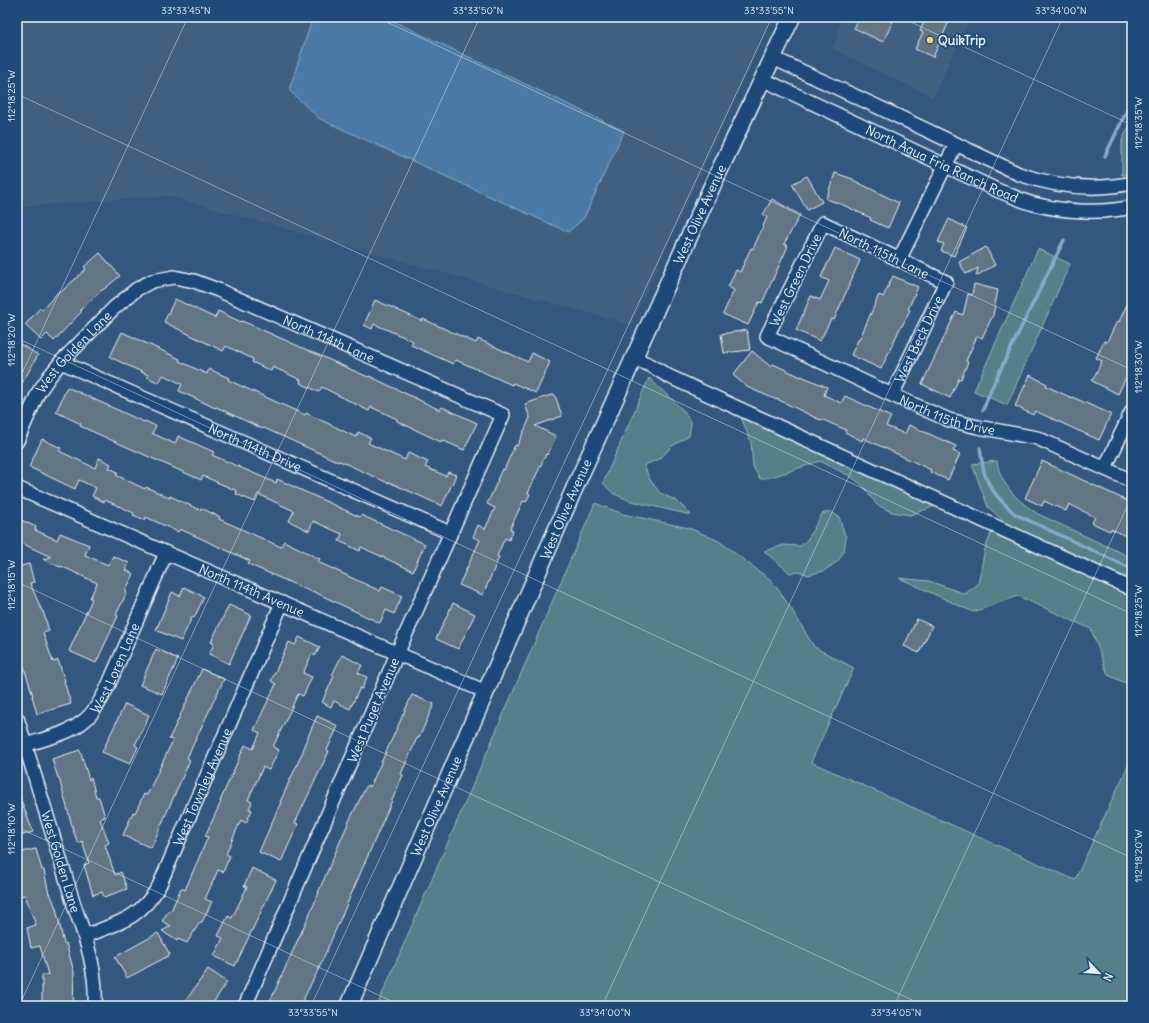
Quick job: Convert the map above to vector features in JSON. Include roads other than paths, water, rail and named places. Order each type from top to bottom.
[{"type":"main road","name":"West Olive Avenue","points":[[349,1006],[575,487],[762,79],[792,17]]},
{"type":"street","name":"North Agua Fria Ranch Road","points":[[773,58],[1019,174],[1035,180],[1055,184],[1090,187],[1116,186],[1132,183]]},
{"type":"street","name":"North Agua Fria Ranch Road","points":[[762,79],[999,191],[1032,203],[1047,207],[1092,211],[1118,210],[1132,207]]},
{"type":"street","points":[[899,260],[956,144]]},
{"type":"street","name":"North 115th Lane","points":[[823,223],[946,282]]},
{"type":"street","name":"West Green Drive","points":[[767,336],[823,223]]},
{"type":"street","name":"North 114th Lane","points":[[152,281],[174,277],[206,285],[502,415]]},
{"type":"street","name":"West Golden Lane","points":[[17,441],[38,393],[61,362],[125,298],[137,289],[152,281]]},
{"type":"street","name":"West Beck Drive","points":[[892,395],[946,282]]},
{"type":"street","name":"North 115th Drive","points":[[767,336],[948,420],[1037,438],[1132,481]]},
{"type":"street","points":[[634,358],[652,366],[668,376],[1132,589]]},
{"type":"street","name":"North 114th Drive","points":[[61,362],[450,533]]},
{"type":"street","points":[[1105,468],[1132,411]]},
{"type":"street","name":"West Puget Avenue","points":[[245,1006],[502,415]]},
{"type":"street","name":"North 114th Avenue","points":[[17,488],[486,692]]},
{"type":"street","name":"West Loren Lane","points":[[25,745],[60,734],[81,723],[95,709],[108,686],[166,553]]},
{"type":"street","name":"West Townley Avenue","points":[[85,936],[135,915],[154,895],[282,603]]},
{"type":"street","name":"West Golden Lane","points":[[17,718],[85,936],[95,981],[95,1006]]},
{"type":"waterway","points":[[1105,156],[1132,100]]},
{"type":"waterway","points":[[983,410],[992,387],[1064,240]]},
{"type":"waterway","points":[[980,448],[982,464],[989,485],[1007,507],[1015,514],[1132,569]]},
{"type":"waterway","points":[[17,966],[20,981],[21,1006]]},
{"type":"place","name":"QuikTrip","points":[[930,40]]}]
